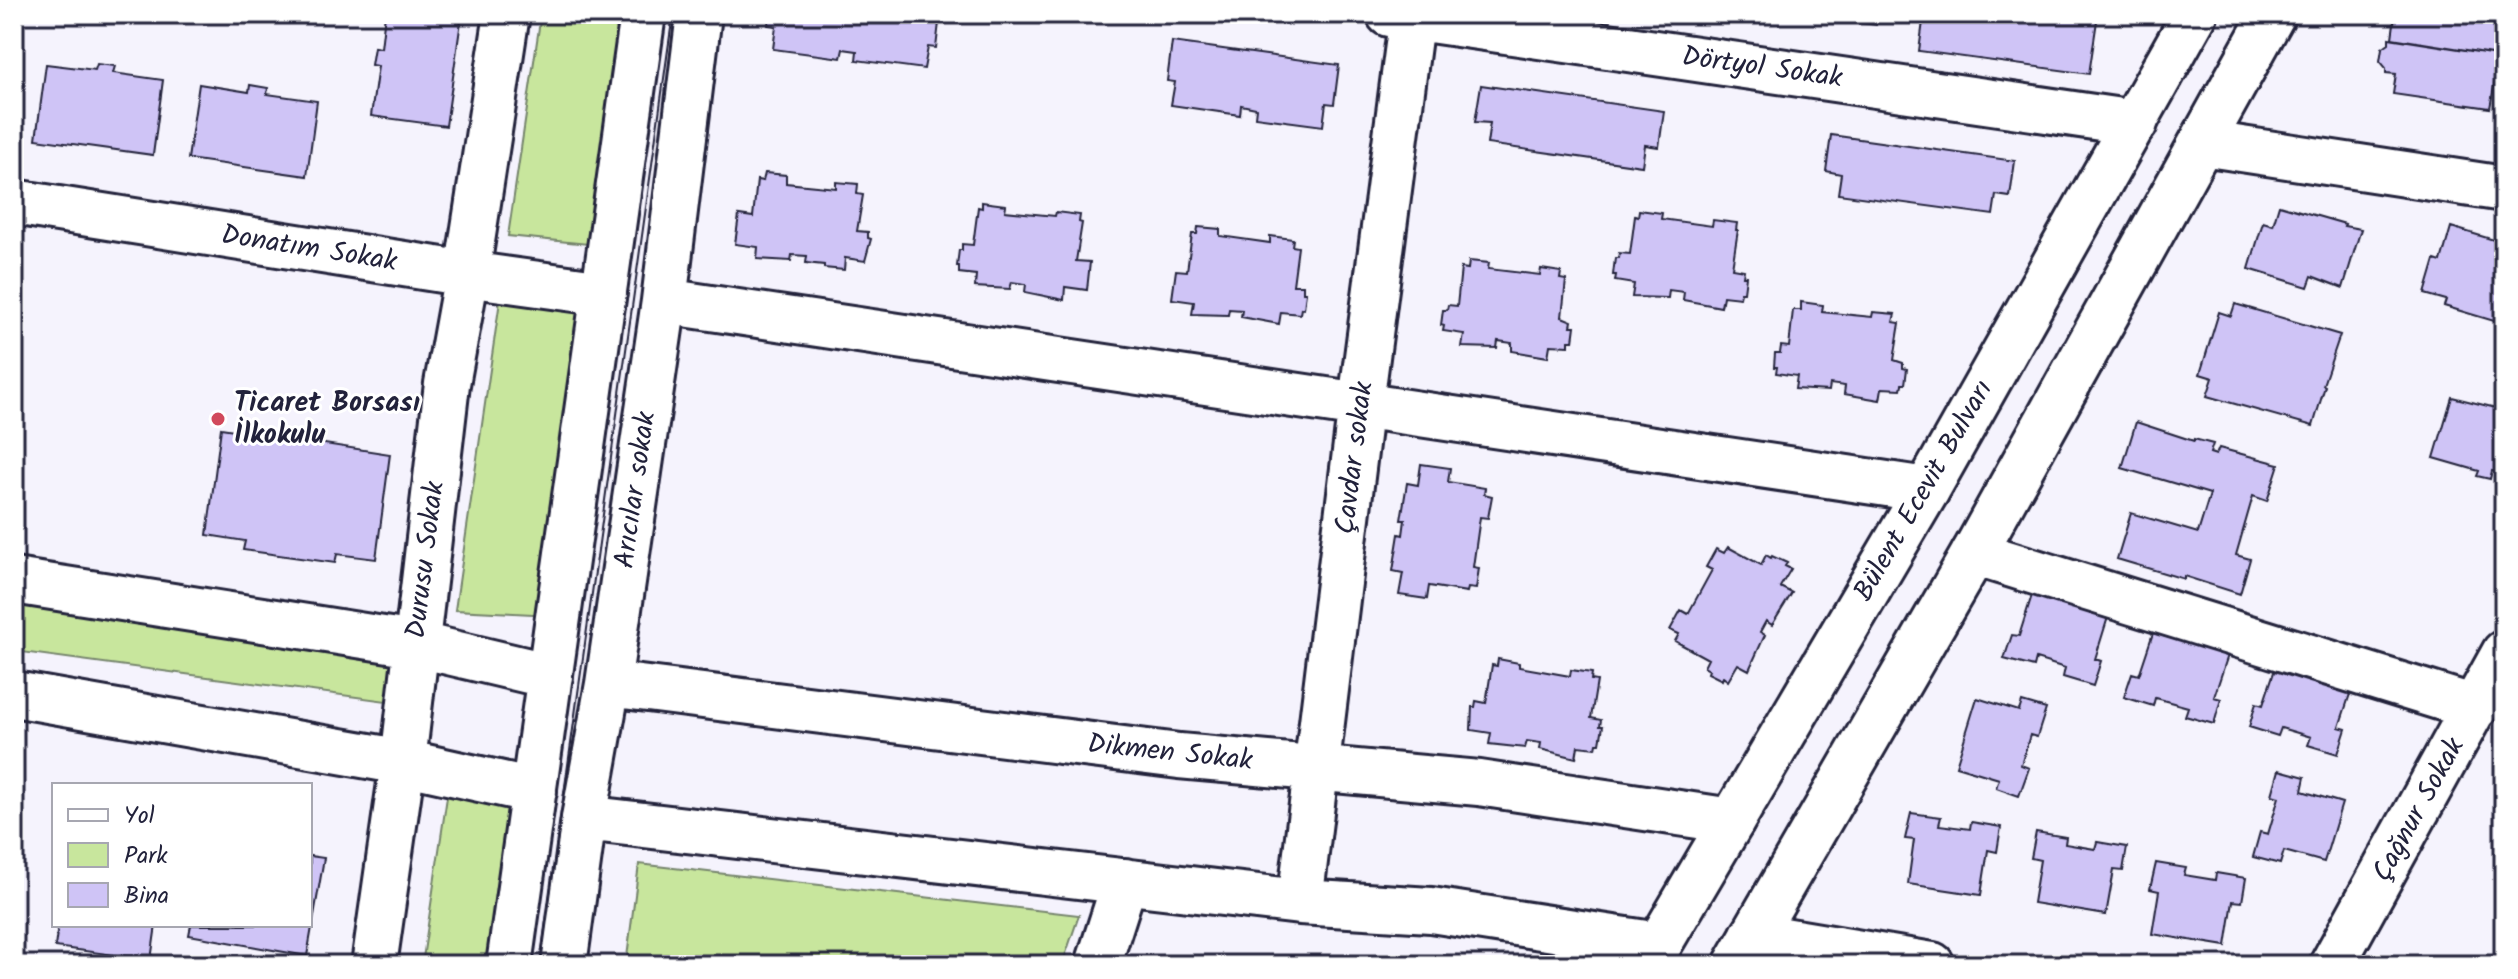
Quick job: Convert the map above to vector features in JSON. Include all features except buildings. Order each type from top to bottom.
[{"type":"street","name":"Durusu Sokak","points":[[374,965],[403,762],[447,384],[507,14]]},
{"type":"street","points":[[509,965],[643,14]]},
{"type":"street","name":"Arıcılar sokak","points":[[564,965],[664,301],[699,14]]},
{"type":"street","name":"Bülent Ecevit Bulvarı","points":[[1653,955],[1927,490],[2195,14]]},
{"type":"street","points":[[1932,965],[1744,950],[1974,553],[2273,14]]},
{"type":"street","name":"Dörtyol Sokak","points":[[1404,15],[2135,123]]},
{"type":"street","name":"Çavdar sokak","points":[[1300,902],[1361,403],[1404,15]]},
{"type":"street","points":[[2202,143],[2504,189]]},
{"type":"street","name":"Donatım Sokak","points":[[14,202],[604,293]]},
{"type":"street","points":[[664,301],[1927,490]]},
{"type":"street","points":[[1974,553],[2475,708]]},
{"type":"street","points":[[14,581],[415,644],[550,676]]},
{"type":"street","name":"Çağnur Sokak","points":[[2332,965],[2504,653]]},
{"type":"street","name":"Dikmen Sokak","points":[[608,684],[1179,756],[1479,783],[1732,821]]},
{"type":"street","points":[[14,694],[403,762],[534,791]]},
{"type":"street","points":[[584,818],[1300,902],[1431,910],[1653,955]]},
{"type":"street","points":[[1098,965],[1125,881]]},
{"type":"green space","points":[[541,14],[630,14],[598,245],[508,236]]},
{"type":"green space","points":[[502,287],[592,301],[552,615],[455,610]]},
{"type":"green space","points":[[14,601],[398,655],[386,701],[14,651]]},
{"type":"green space","points":[[448,790],[525,799],[501,965],[422,965]]},
{"type":"green space","points":[[639,864],[1079,915],[1062,965],[626,965]]},
{"type":"tram line","points":[[540,965],[673,14]]},
{"type":"place","name":"Ticaret Borsası İlkokulu","points":[[218,419]]}]
